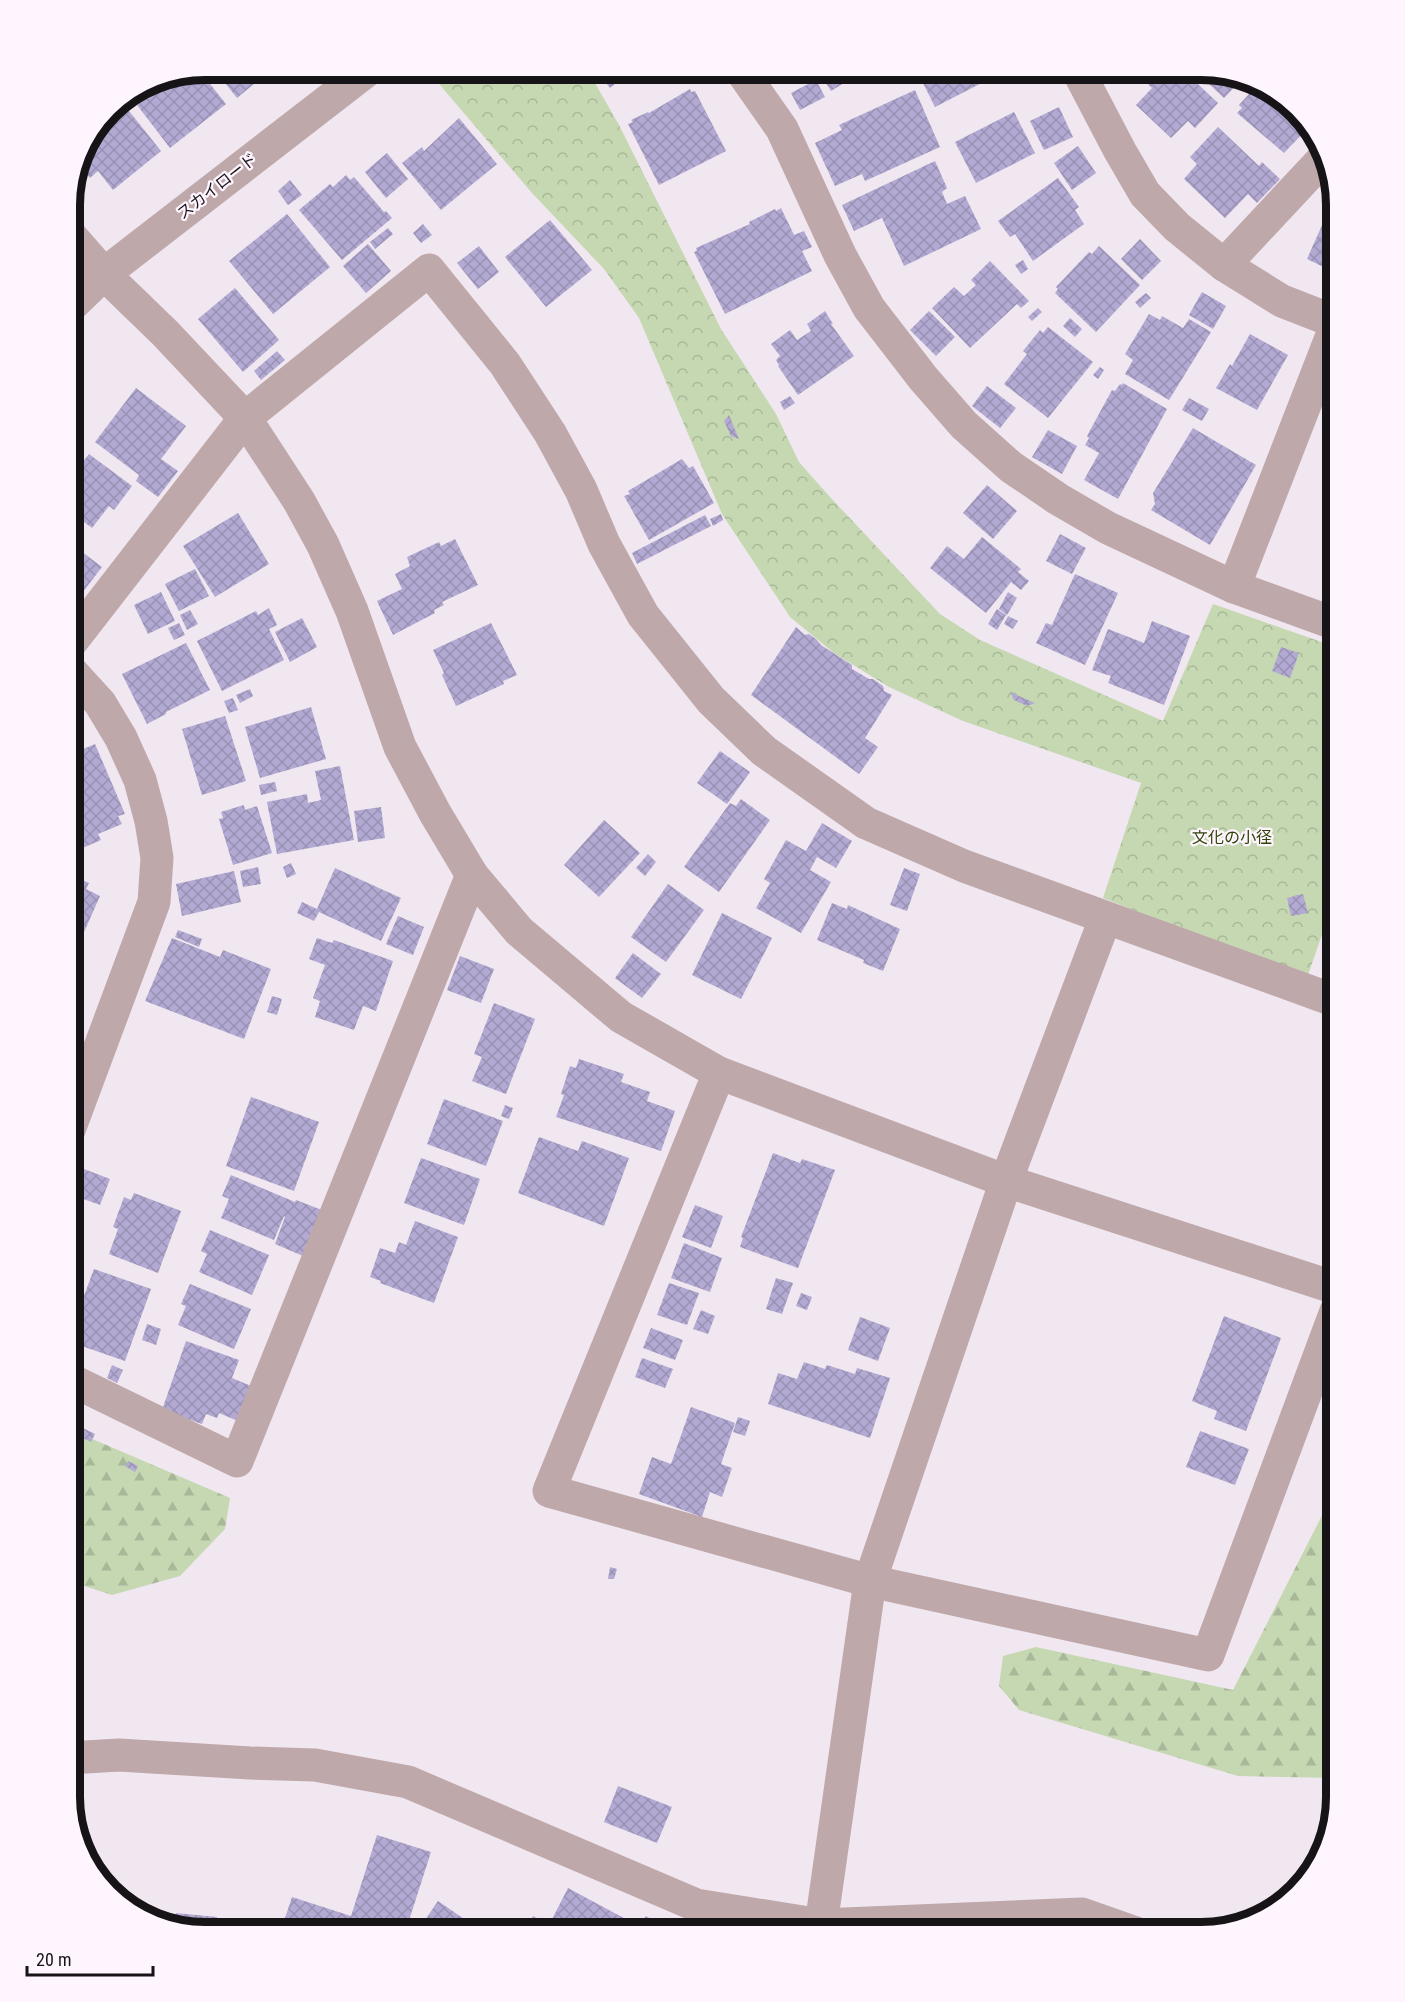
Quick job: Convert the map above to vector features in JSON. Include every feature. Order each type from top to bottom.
[{"type":"street","name":"スカイロード","points":[[80,297],[104,274],[355,80]]},
{"type":"street","points":[[748,80],[782,129],[840,255],[869,308],[922,378],[964,425],[1011,466],[1058,499],[1108,528],[1234,587],[1325,620]]},
{"type":"street","points":[[1089,80],[1120,151],[1145,194],[1177,227],[1224,266],[1282,301],[1325,319]]},
{"type":"street","points":[[1224,266],[1318,164]]},
{"type":"street","points":[[80,247],[245,418],[299,501],[323,545],[352,611],[400,747],[435,813],[472,875],[519,931],[621,1017],[719,1073],[1006,1181],[1325,1284]]},
{"type":"street","points":[[80,631],[245,418],[429,270],[505,364],[544,423],[643,615],[711,700],[764,751],[866,823],[964,867],[1325,997]]},
{"type":"street","points":[[1234,587],[1325,352]]},
{"type":"street","points":[[80,681],[100,703],[122,738],[140,780],[151,821],[157,858],[154,902],[80,1100]]},
{"type":"street","points":[[80,1384],[237,1461],[472,875]]},
{"type":"street","points":[[820,1922],[870,1581],[1006,1181],[1105,919]]},
{"type":"street","points":[[719,1073],[549,1491],[870,1581],[1208,1655],[1325,1341]]},
{"type":"street","points":[[80,1757],[119,1755],[250,1764],[315,1765],[408,1782],[696,1905],[801,1922]]},
{"type":"street","points":[[891,1922],[1082,1914],[1105,1922]]},
{"type":"green space","name":"文化の小径","points":[[436,80],[593,80],[619,125],[721,329],[776,414],[799,462],[940,614],[980,640],[1163,721],[1213,604],[1325,643],[1325,926],[1307,978],[1103,898],[1141,783],[963,721],[889,687],[834,653],[790,617],[722,514],[639,318],[604,269],[532,193]]},
{"type":"green space","points":[[80,1434],[230,1498],[225,1529],[180,1576],[112,1595],[80,1585]]},
{"type":"green space","points":[[1325,1510],[1325,1778],[1238,1776],[1019,1710],[999,1686],[1003,1656],[1036,1647],[1233,1690]]},
{"type":"building","points":[[207,80],[226,104],[170,148],[137,105],[149,95],[147,93],[164,86]]},
{"type":"building","points":[[223,80],[259,80],[237,98]]},
{"type":"building","points":[[604,80],[620,80],[610,88]]},
{"type":"building","points":[[816,80],[825,97],[800,110],[791,93]]},
{"type":"building","points":[[824,80],[849,80],[831,91]]},
{"type":"building","points":[[922,80],[987,80],[935,107]]},
{"type":"building","points":[[1144,80],[1194,80],[1218,103],[1195,128],[1188,121],[1171,138],[1136,105],[1152,88]]},
{"type":"building","points":[[1205,80],[1236,85],[1224,98]]},
{"type":"building","points":[[690,89],[691,92],[695,91],[726,151],[659,185],[628,124],[633,122],[631,120],[649,113]]},
{"type":"building","points":[[915,90],[940,147],[865,181],[862,174],[835,186],[815,143],[842,130],[839,125]]},
{"type":"building","points":[[1252,90],[1256,92],[1277,105],[1303,133],[1284,153],[1237,113],[1242,108],[1239,105]]},
{"type":"building","points":[[126,107],[161,151],[113,190],[98,171],[90,178],[84,171],[92,149],[105,128]]},
{"type":"building","points":[[1059,107],[1073,137],[1044,150],[1030,121]]},
{"type":"building","points":[[1014,112],[1035,153],[976,183],[955,142]]},
{"type":"building","points":[[459,118],[497,164],[441,210],[402,163],[422,147],[424,151]]},
{"type":"building","points":[[1218,127],[1259,166],[1262,162],[1280,179],[1257,203],[1248,194],[1225,218],[1184,179],[1197,164],[1190,157]]},
{"type":"building","points":[[1078,146],[1096,173],[1072,190],[1054,163]]},
{"type":"building","points":[[387,153],[408,179],[386,198],[365,172]]},
{"type":"building","points":[[935,161],[947,188],[942,192],[947,204],[965,196],[981,229],[904,266],[882,218],[854,231],[842,205]]},
{"type":"building","points":[[346,175],[350,180],[354,177],[392,218],[342,260],[299,210],[330,184],[333,187]]},
{"type":"building","points":[[1058,178],[1079,207],[1075,210],[1084,224],[1033,261],[1015,234],[1010,237],[998,221]]},
{"type":"building","points":[[290,180],[302,195],[288,205],[278,191]]},
{"type":"building","points":[[781,208],[794,235],[804,231],[812,247],[802,251],[812,271],[725,314],[694,252],[697,251],[696,248]]},
{"type":"building","points":[[287,214],[330,267],[273,314],[229,261]]},
{"type":"building","points":[[1325,218],[1325,268],[1307,259]]},
{"type":"building","points":[[550,220],[592,270],[546,307],[505,257]]},
{"type":"building","points":[[423,224],[432,235],[421,243],[413,233]]},
{"type":"building","points":[[388,228],[393,234],[375,249],[370,242]]},
{"type":"building","points":[[1140,239],[1161,261],[1142,280],[1121,259]]},
{"type":"building","points":[[368,244],[391,271],[366,293],[343,266]]},
{"type":"building","points":[[479,246],[499,272],[478,289],[457,263]]},
{"type":"building","points":[[1099,246],[1140,285],[1096,332],[1055,293],[1058,289],[1056,287],[1089,252],[1092,254]]},
{"type":"building","points":[[1023,260],[1028,269],[1021,274],[1015,265]]},
{"type":"building","points":[[990,261],[1029,301],[1021,308],[1017,304],[970,348],[932,308],[954,287],[964,296],[976,285],[971,280]]},
{"type":"building","points":[[235,288],[279,340],[243,372],[198,319]]},
{"type":"building","points":[[1202,292],[1226,306],[1213,329],[1189,315]]},
{"type":"building","points":[[1146,293],[1151,298],[1140,308],[1135,302]]},
{"type":"building","points":[[1038,308],[1042,312],[1032,321],[1028,317]]},
{"type":"building","points":[[825,311],[833,324],[831,324],[854,356],[798,395],[778,366],[776,360],[780,356],[771,344],[790,330],[797,340],[811,331],[807,324]]},
{"type":"building","points":[[929,311],[955,337],[936,356],[910,330]]},
{"type":"building","points":[[1149,314],[1160,320],[1162,316],[1183,328],[1189,319],[1211,332],[1169,400],[1125,374],[1133,360],[1125,354]]},
{"type":"building","points":[[1070,318],[1082,329],[1075,337],[1063,326]]},
{"type":"building","points":[[1048,327],[1093,362],[1048,418],[1004,384],[1027,354],[1023,351],[1040,330],[1043,333]]},
{"type":"building","points":[[1250,334],[1288,355],[1257,410],[1216,388],[1230,364],[1232,366]]},
{"type":"building","points":[[277,351],[285,360],[261,380],[254,371]]},
{"type":"building","points":[[1100,367],[1104,370],[1098,379],[1093,375]]},
{"type":"building","points":[[1123,383],[1167,409],[1118,499],[1084,480],[1099,453],[1085,445],[1089,438],[1087,436],[1112,390],[1115,391]]},
{"type":"building","points":[[987,386],[1016,408],[1000,428],[972,406]]},
{"type":"building","points":[[136,388],[186,426],[161,459],[178,471],[158,497],[136,481],[139,475],[95,442]]},
{"type":"building","points":[[790,396],[795,403],[784,410],[780,402]]},
{"type":"building","points":[[1189,398],[1209,409],[1202,421],[1182,410]]},
{"type":"building","points":[[729,415],[739,439],[731,436],[724,421]]},
{"type":"building","points":[[1193,428],[1256,465],[1210,545],[1151,510],[1155,504],[1153,493]]},
{"type":"building","points":[[1048,430],[1077,446],[1062,474],[1032,457]]},
{"type":"building","points":[[89,454],[132,486],[114,510],[109,506],[92,528],[84,522],[80,527],[80,465]]},
{"type":"building","points":[[682,459],[689,468],[693,466],[714,503],[649,540],[624,496],[630,494],[628,491]]},
{"type":"building","points":[[987,485],[1017,511],[993,539],[963,513]]},
{"type":"building","points":[[238,513],[269,564],[215,597],[183,546]]},
{"type":"building","points":[[721,514],[723,520],[713,526],[710,519]]},
{"type":"building","points":[[705,515],[711,526],[637,564],[632,553]]},
{"type":"building","points":[[1060,534],[1086,548],[1072,574],[1046,561]]},
{"type":"building","points":[[982,537],[1021,569],[1018,572],[1029,581],[1021,590],[1011,582],[986,613],[930,568],[947,546],[964,559]]},
{"type":"building","points":[[455,539],[478,585],[442,602],[444,605],[434,610],[435,613],[393,635],[377,601],[402,589],[395,574],[410,566],[407,557],[439,542],[441,546]]},
{"type":"building","points":[[80,550],[102,567],[80,596]]},
{"type":"building","points":[[195,569],[209,596],[179,611],[165,584]]},
{"type":"building","points":[[1075,574],[1118,593],[1085,665],[1036,643],[1046,623],[1052,625]]},
{"type":"building","points":[[161,592],[175,621],[148,634],[134,605]]},
{"type":"building","points":[[1008,592],[1017,598],[1007,615],[999,609]]},
{"type":"building","points":[[269,608],[277,625],[269,629],[284,660],[222,691],[197,641],[256,611],[258,615]]},
{"type":"building","points":[[997,609],[1006,615],[997,630],[988,624]]},
{"type":"building","points":[[190,610],[198,624],[187,630],[180,615]]},
{"type":"building","points":[[1008,616],[1018,621],[1013,629],[1004,624]]},
{"type":"building","points":[[302,618],[317,647],[290,662],[275,632]]},
{"type":"building","points":[[1152,621],[1190,636],[1164,705],[1108,683],[1111,676],[1092,670],[1108,629],[1144,643]]},
{"type":"building","points":[[179,623],[185,635],[174,640],[168,628]]},
{"type":"building","points":[[491,623],[517,675],[503,681],[504,684],[456,706],[433,650]]},
{"type":"building","points":[[796,627],[852,665],[852,669],[883,686],[884,691],[892,695],[865,738],[878,747],[859,774],[751,695]]},
{"type":"building","points":[[186,643],[210,690],[147,724],[122,674]]},
{"type":"building","points":[[1281,647],[1299,653],[1290,678],[1272,671]]},
{"type":"building","points":[[250,689],[253,696],[240,703],[236,695]]},
{"type":"building","points":[[1010,692],[1035,703],[1027,706],[1014,700]]},
{"type":"building","points":[[233,698],[238,710],[229,713],[224,701]]},
{"type":"building","points":[[311,707],[326,759],[260,778],[245,727]]},
{"type":"building","points":[[225,716],[246,781],[202,795],[182,729]]},
{"type":"building","points":[[95,744],[125,814],[118,816],[122,824],[98,834],[101,840],[80,849],[80,750]]},
{"type":"building","points":[[720,751],[750,772],[727,804],[697,783]]},
{"type":"building","points":[[340,766],[354,840],[277,854],[267,802],[307,794],[308,803],[321,800],[315,771]]},
{"type":"building","points":[[275,782],[277,791],[261,795],[259,785]]},
{"type":"building","points":[[741,799],[770,820],[719,892],[684,867],[730,803],[736,806]]},
{"type":"building","points":[[244,805],[245,810],[257,806],[272,853],[233,865],[219,819],[223,818],[221,812]]},
{"type":"building","points":[[381,807],[385,838],[358,842],[354,811]]},
{"type":"building","points":[[604,820],[640,853],[599,897],[564,865]]},
{"type":"building","points":[[822,823],[852,841],[836,868],[817,857],[810,870],[831,882],[801,933],[756,908],[770,883],[764,879],[786,840],[806,851]]},
{"type":"building","points":[[648,854],[656,862],[645,876],[636,868]]},
{"type":"building","points":[[291,863],[296,874],[287,878],[283,867]]},
{"type":"building","points":[[258,867],[261,884],[243,887],[240,871]]},
{"type":"building","points":[[335,868],[401,898],[381,941],[319,912],[314,921],[297,913],[302,902],[317,909]]},
{"type":"building","points":[[904,868],[920,874],[907,911],[890,905]]},
{"type":"building","points":[[234,871],[241,902],[182,916],[176,884]]},
{"type":"building","points":[[80,879],[89,883],[86,889],[100,896],[81,939]]},
{"type":"building","points":[[668,884],[704,910],[666,962],[631,937]]},
{"type":"building","points":[[1303,894],[1308,913],[1291,916],[1287,898]]},
{"type":"building","points":[[832,903],[847,909],[848,905],[900,929],[883,971],[863,963],[864,960],[817,940]]},
{"type":"building","points":[[722,913],[772,938],[741,999],[692,975]]},
{"type":"building","points":[[398,916],[424,927],[413,955],[386,944]]},
{"type":"building","points":[[178,930],[202,939],[199,947],[175,937]]},
{"type":"building","points":[[172,938],[220,957],[223,950],[271,969],[244,1039],[145,1001]]},
{"type":"building","points":[[317,938],[332,943],[334,940],[393,961],[376,1011],[363,1006],[354,1030],[315,1017],[320,1001],[313,998],[325,965],[309,959]]},
{"type":"building","points":[[633,953],[661,974],[642,998],[615,978]]},
{"type":"building","points":[[460,956],[494,969],[481,1003],[447,990]]},
{"type":"building","points":[[272,996],[282,999],[277,1015],[267,1012]]},
{"type":"building","points":[[494,1003],[535,1019],[506,1094],[472,1081],[482,1057],[474,1054]]},
{"type":"building","points":[[579,1059],[624,1074],[621,1082],[650,1092],[647,1101],[675,1111],[661,1151],[556,1117],[564,1095],[561,1094],[570,1066],[576,1068]]},
{"type":"building","points":[[251,1097],[319,1122],[294,1191],[226,1166]]},
{"type":"building","points":[[444,1099],[503,1121],[486,1166],[427,1144]]},
{"type":"building","points":[[505,1105],[513,1108],[509,1119],[501,1116]]},
{"type":"building","points":[[539,1137],[578,1151],[582,1141],[629,1158],[604,1226],[518,1193]]},
{"type":"building","points":[[773,1153],[800,1163],[802,1159],[835,1170],[798,1268],[740,1247],[743,1238],[741,1237]]},
{"type":"building","points":[[421,1158],[480,1179],[464,1225],[404,1203]]},
{"type":"building","points":[[84,1169],[110,1179],[100,1205],[80,1198],[80,1181]]},
{"type":"building","points":[[231,1175],[295,1202],[296,1200],[322,1210],[303,1256],[275,1244],[284,1216],[274,1240],[221,1218],[229,1199],[222,1196]]},
{"type":"building","points":[[134,1193],[181,1211],[158,1273],[109,1254],[118,1229],[113,1227],[124,1197],[131,1200]]},
{"type":"building","points":[[695,1205],[723,1216],[711,1248],[682,1237]]},
{"type":"building","points":[[415,1221],[458,1237],[434,1303],[370,1277],[380,1248],[395,1253],[399,1242],[406,1245]]},
{"type":"building","points":[[210,1230],[269,1255],[252,1295],[199,1272],[207,1254],[201,1251]]},
{"type":"building","points":[[684,1243],[722,1258],[710,1292],[671,1278]]},
{"type":"building","points":[[94,1269],[151,1289],[125,1361],[80,1345],[80,1306]]},
{"type":"building","points":[[776,1278],[793,1283],[782,1314],[766,1309]]},
{"type":"building","points":[[669,1283],[699,1293],[687,1325],[657,1315]]},
{"type":"building","points":[[190,1284],[251,1309],[234,1349],[178,1325],[186,1306],[181,1304]]},
{"type":"building","points":[[801,1293],[812,1297],[807,1310],[796,1306]]},
{"type":"building","points":[[701,1310],[715,1316],[708,1334],[693,1329]]},
{"type":"building","points":[[1224,1316],[1281,1338],[1246,1431],[1214,1419],[1217,1411],[1192,1401]]},
{"type":"building","points":[[860,1317],[890,1328],[878,1361],[848,1350]]},
{"type":"building","points":[[147,1324],[161,1329],[156,1345],[142,1340]]},
{"type":"building","points":[[651,1328],[683,1340],[675,1360],[643,1348]]},
{"type":"building","points":[[186,1341],[239,1360],[232,1378],[251,1386],[238,1421],[219,1413],[217,1418],[206,1414],[202,1424],[162,1410]]},
{"type":"building","points":[[642,1358],[673,1369],[665,1388],[635,1377]]},
{"type":"building","points":[[804,1362],[825,1369],[827,1365],[855,1374],[857,1368],[890,1378],[870,1438],[768,1404],[778,1373],[797,1379]]},
{"type":"building","points":[[112,1365],[123,1370],[117,1383],[107,1378]]},
{"type":"building","points":[[691,1407],[735,1423],[721,1464],[732,1468],[722,1497],[710,1492],[702,1517],[639,1494],[652,1457],[671,1464]]},
{"type":"building","points":[[738,1417],[750,1421],[745,1436],[733,1432]]},
{"type":"building","points":[[81,1427],[95,1434],[91,1442],[80,1437]]},
{"type":"building","points":[[1200,1431],[1249,1449],[1235,1485],[1186,1467]]},
{"type":"building","points":[[128,1461],[138,1466],[135,1472],[125,1466]]},
{"type":"building","points":[[610,1567],[617,1569],[614,1579],[608,1579]]},
{"type":"building","points":[[618,1786],[672,1807],[657,1843],[604,1822]]},
{"type":"building","points":[[87,1825],[98,1857],[95,1858],[89,1846],[83,1826]]},
{"type":"building","points":[[377,1835],[431,1852],[409,1922],[284,1922],[292,1897],[351,1916]]},
{"type":"building","points":[[568,1888],[631,1922],[551,1922]]},
{"type":"building","points":[[438,1901],[469,1922],[424,1922]]},
{"type":"building","points":[[176,1913],[217,1917],[217,1922],[175,1919]]},
{"type":"building","points":[[533,1916],[544,1922],[530,1922]]},
{"type":"building","points":[[646,1916],[656,1922],[642,1922]]}]
